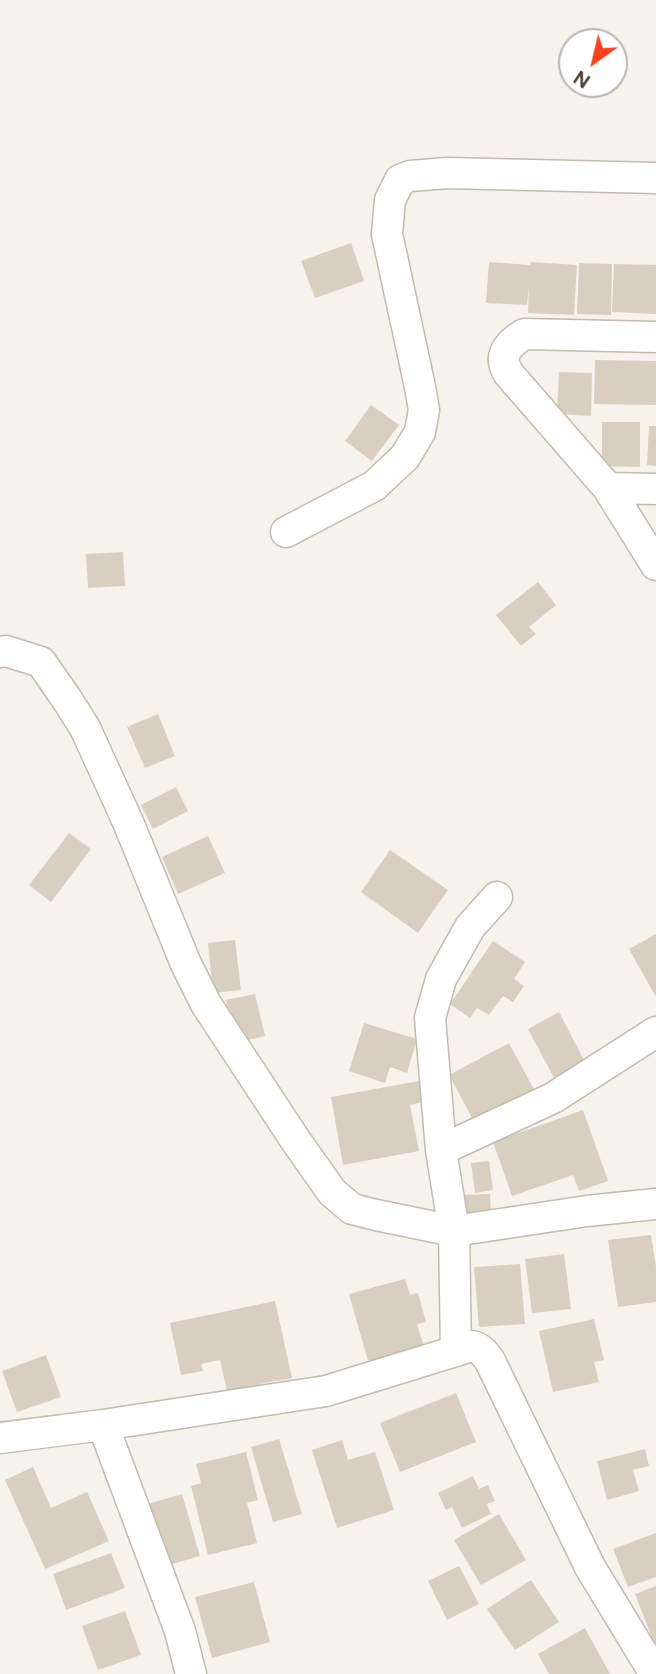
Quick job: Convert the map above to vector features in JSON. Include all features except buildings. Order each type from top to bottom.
[{"type":"street","points":[[286,531],[374,486],[405,457],[420,432],[424,410],[387,233],[390,200],[400,180],[410,176],[448,173],[656,178]]},
{"type":"street","points":[[656,337],[524,334],[512,342],[503,361],[508,373],[608,488],[656,565]]},
{"type":"street","points":[[608,488],[656,489]]},
{"type":"street","points":[[0,652],[41,662],[85,728],[128,822],[186,964],[206,1004],[332,1192],[352,1209],[454,1231],[587,1211],[656,1204]]},
{"type":"street","points":[[456,1351],[454,1231],[441,1150],[430,1018],[441,979],[470,927],[497,897]]},
{"type":"street","points":[[441,1150],[553,1098],[656,1031]]},
{"type":"street","points":[[0,1438],[326,1391],[472,1346],[478,1348],[490,1362],[590,1567],[655,1674]]},
{"type":"street","points":[[103,1425],[180,1631],[191,1674]]}]
